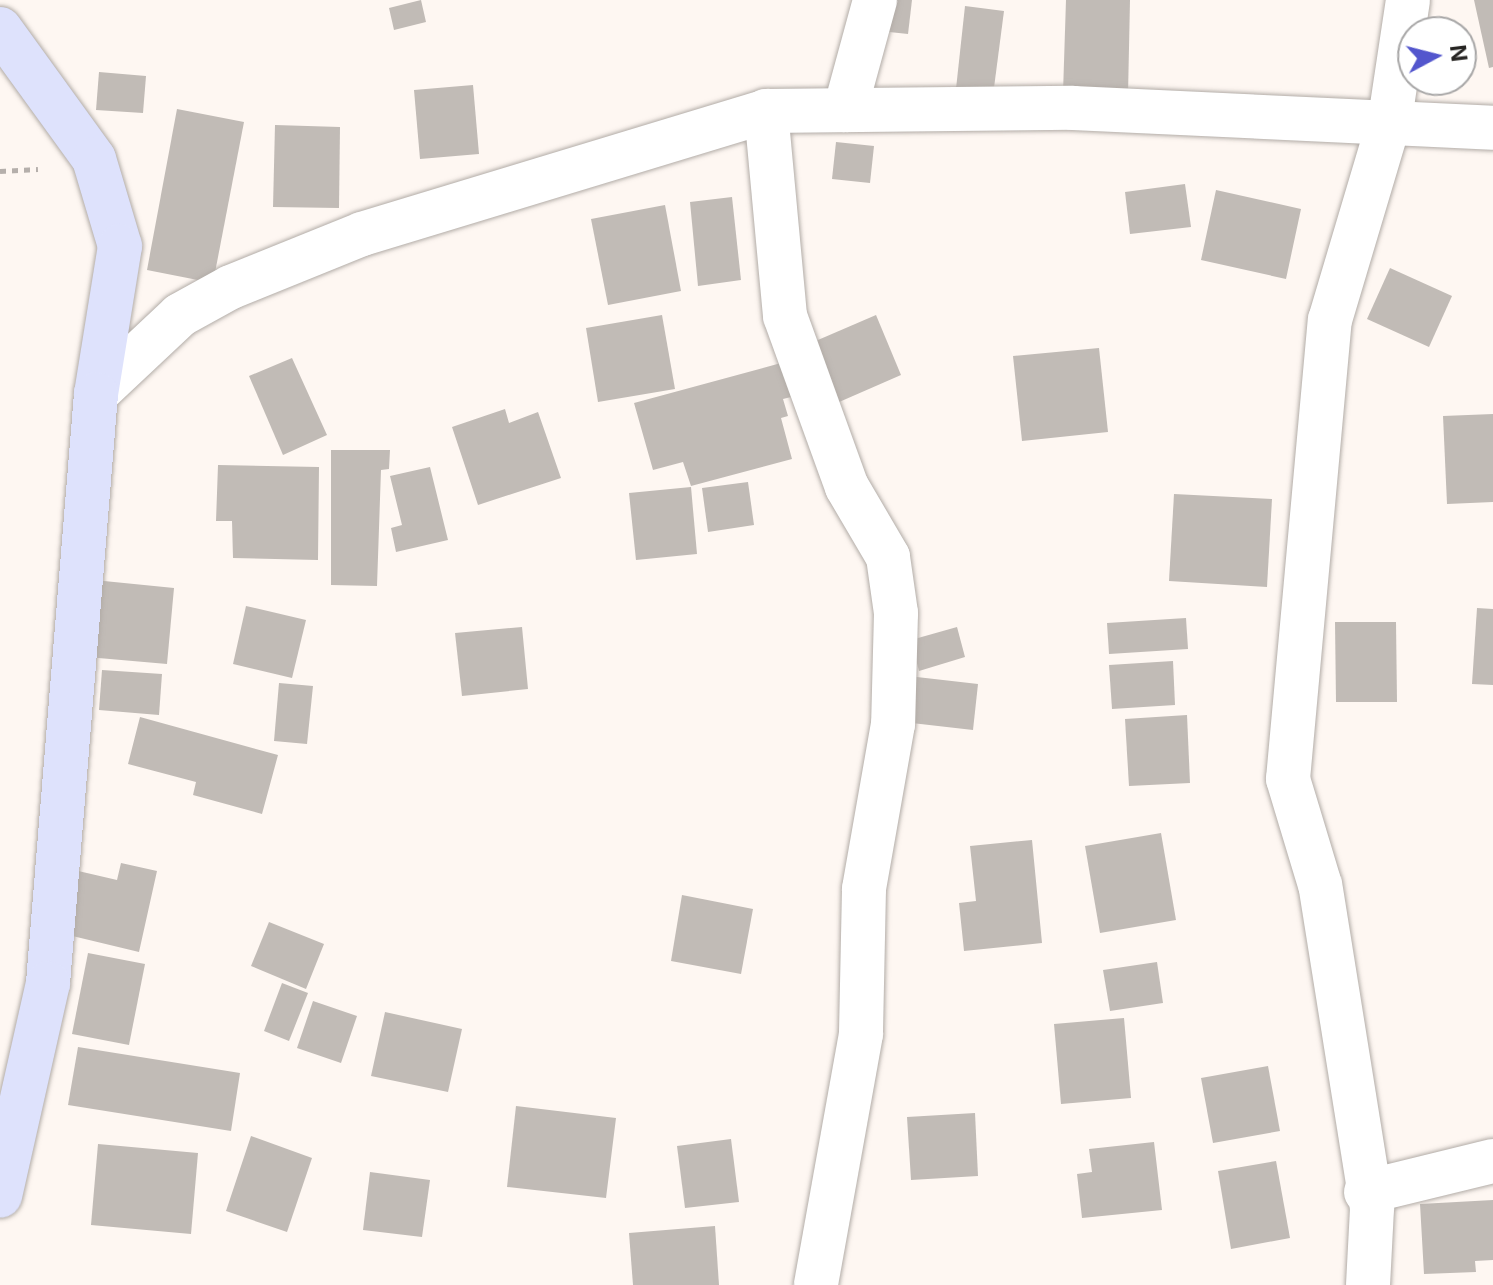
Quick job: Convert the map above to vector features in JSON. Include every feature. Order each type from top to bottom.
[{"type":"street","points":[[845,110],[875,0]]},
{"type":"street","points":[[1368,1285],[1372,1208],[1366,1192],[1320,885],[1288,779],[1330,320],[1390,119],[1408,0]]},
{"type":"street","points":[[0,29],[94,159],[120,246],[96,394],[48,983],[0,1196]]},
{"type":"street","points":[[96,394],[180,315],[231,287],[362,234],[766,111],[1073,108],[1390,119],[1493,128]]},
{"type":"street","points":[[766,111],[785,316],[847,487],[888,557],[896,613],[893,724],[864,889],[861,1034],[816,1285]]},
{"type":"street","points":[[1366,1192],[1493,1161]]},
{"type":"building","points":[[421,0],[426,22],[394,30],[389,8]]},
{"type":"building","points":[[883,0],[912,0],[908,34],[880,31]]},
{"type":"building","points":[[1066,0],[1130,0],[1128,95],[1063,93]]},
{"type":"building","points":[[1474,0],[1493,0],[1493,67],[1489,68]]},
{"type":"building","points":[[965,6],[1004,11],[992,103],[955,98]]},
{"type":"building","points":[[99,72],[146,76],[143,113],[96,110]]},
{"type":"building","points":[[473,85],[479,154],[420,159],[414,90]]},
{"type":"building","points":[[177,109],[244,122],[213,283],[147,270]]},
{"type":"building","points":[[275,125],[340,127],[339,208],[273,207]]},
{"type":"building","points":[[836,142],[874,146],[870,183],[832,179]]},
{"type":"building","points":[[1185,184],[1191,227],[1130,234],[1125,192]]},
{"type":"building","points":[[1216,190],[1301,209],[1286,279],[1201,260]]},
{"type":"building","points":[[732,197],[741,280],[698,286],[690,202]]},
{"type":"building","points":[[665,205],[681,291],[608,305],[591,219]]},
{"type":"building","points":[[1390,268],[1452,296],[1429,347],[1367,319]]},
{"type":"building","points":[[662,315],[675,389],[598,402],[586,328]]},
{"type":"building","points":[[876,315],[901,375],[830,406],[804,346]]},
{"type":"building","points":[[1099,348],[1108,432],[1022,441],[1013,356]]},
{"type":"building","points":[[292,358],[327,435],[283,455],[249,376]]},
{"type":"building","points":[[781,363],[791,397],[783,399],[788,416],[781,418],[792,459],[691,486],[683,462],[653,470],[634,403]]},
{"type":"building","points":[[505,409],[509,423],[538,412],[561,478],[478,505],[452,427]]},
{"type":"building","points":[[1493,414],[1493,502],[1447,504],[1443,416]]},
{"type":"building","points":[[331,450],[390,450],[389,469],[381,470],[377,586],[331,585]]},
{"type":"building","points":[[218,465],[319,467],[318,560],[233,558],[232,521],[216,521]]},
{"type":"building","points":[[430,467],[448,540],[396,552],[391,528],[402,525],[390,476]]},
{"type":"building","points":[[748,482],[754,525],[708,532],[702,488]]},
{"type":"building","points":[[691,487],[697,554],[636,560],[629,493]]},
{"type":"building","points":[[1174,494],[1272,499],[1267,587],[1169,581]]},
{"type":"building","points":[[94,580],[174,588],[167,664],[87,657]]},
{"type":"building","points":[[246,606],[306,620],[292,678],[233,664]]},
{"type":"building","points":[[1477,608],[1493,609],[1493,685],[1472,684]]},
{"type":"building","points":[[1186,618],[1188,649],[1109,654],[1107,623]]},
{"type":"building","points":[[1335,622],[1396,622],[1397,702],[1336,702]]},
{"type":"building","points":[[522,627],[528,689],[462,696],[455,633]]},
{"type":"building","points":[[957,627],[965,657],[919,671],[911,640]]},
{"type":"building","points":[[1173,661],[1175,705],[1112,709],[1109,665]]},
{"type":"building","points":[[102,670],[162,674],[159,715],[99,710]]},
{"type":"building","points":[[908,676],[978,684],[973,730],[903,722]]},
{"type":"building","points":[[279,683],[313,686],[307,744],[274,741]]},
{"type":"building","points":[[1187,715],[1190,783],[1129,786],[1125,719]]},
{"type":"building","points":[[140,717],[278,755],[262,814],[193,795],[196,782],[128,764]]},
{"type":"building","points":[[1161,833],[1176,920],[1100,933],[1085,846]]},
{"type":"building","points":[[1032,840],[1042,943],[964,951],[959,903],[976,901],[970,846]]},
{"type":"building","points":[[121,863],[157,871],[139,952],[60,933],[74,870],[117,880]]},
{"type":"building","points":[[682,895],[753,909],[741,974],[671,961]]},
{"type":"building","points":[[269,922],[324,944],[306,989],[251,966]]},
{"type":"building","points":[[88,953],[145,964],[129,1045],[72,1034]]},
{"type":"building","points":[[1157,962],[1163,1003],[1110,1011],[1103,970]]},
{"type":"building","points":[[282,983],[308,993],[289,1041],[264,1031]]},
{"type":"building","points":[[313,1001],[357,1016],[341,1063],[297,1048]]},
{"type":"building","points":[[385,1012],[462,1029],[448,1092],[371,1076]]},
{"type":"building","points":[[1124,1018],[1131,1098],[1061,1104],[1054,1024]]},
{"type":"building","points":[[78,1047],[240,1073],[231,1131],[68,1105]]},
{"type":"building","points":[[1268,1066],[1280,1131],[1213,1143],[1201,1078]]},
{"type":"building","points":[[516,1106],[616,1118],[606,1198],[507,1187]]},
{"type":"building","points":[[975,1113],[978,1176],[911,1180],[907,1117]]},
{"type":"building","points":[[251,1136],[312,1158],[287,1232],[226,1211]]},
{"type":"building","points":[[731,1139],[739,1202],[685,1208],[677,1146]]},
{"type":"building","points":[[1154,1142],[1162,1210],[1082,1218],[1077,1174],[1092,1172],[1089,1149]]},
{"type":"building","points":[[98,1144],[198,1153],[191,1234],[91,1225]]},
{"type":"building","points":[[1276,1161],[1290,1238],[1231,1249],[1218,1171]]},
{"type":"building","points":[[370,1172],[430,1180],[422,1237],[363,1230]]},
{"type":"building","points":[[1493,1200],[1493,1260],[1475,1261],[1476,1272],[1424,1274],[1420,1204]]},
{"type":"building","points":[[715,1226],[719,1285],[633,1285],[629,1233]]}]
